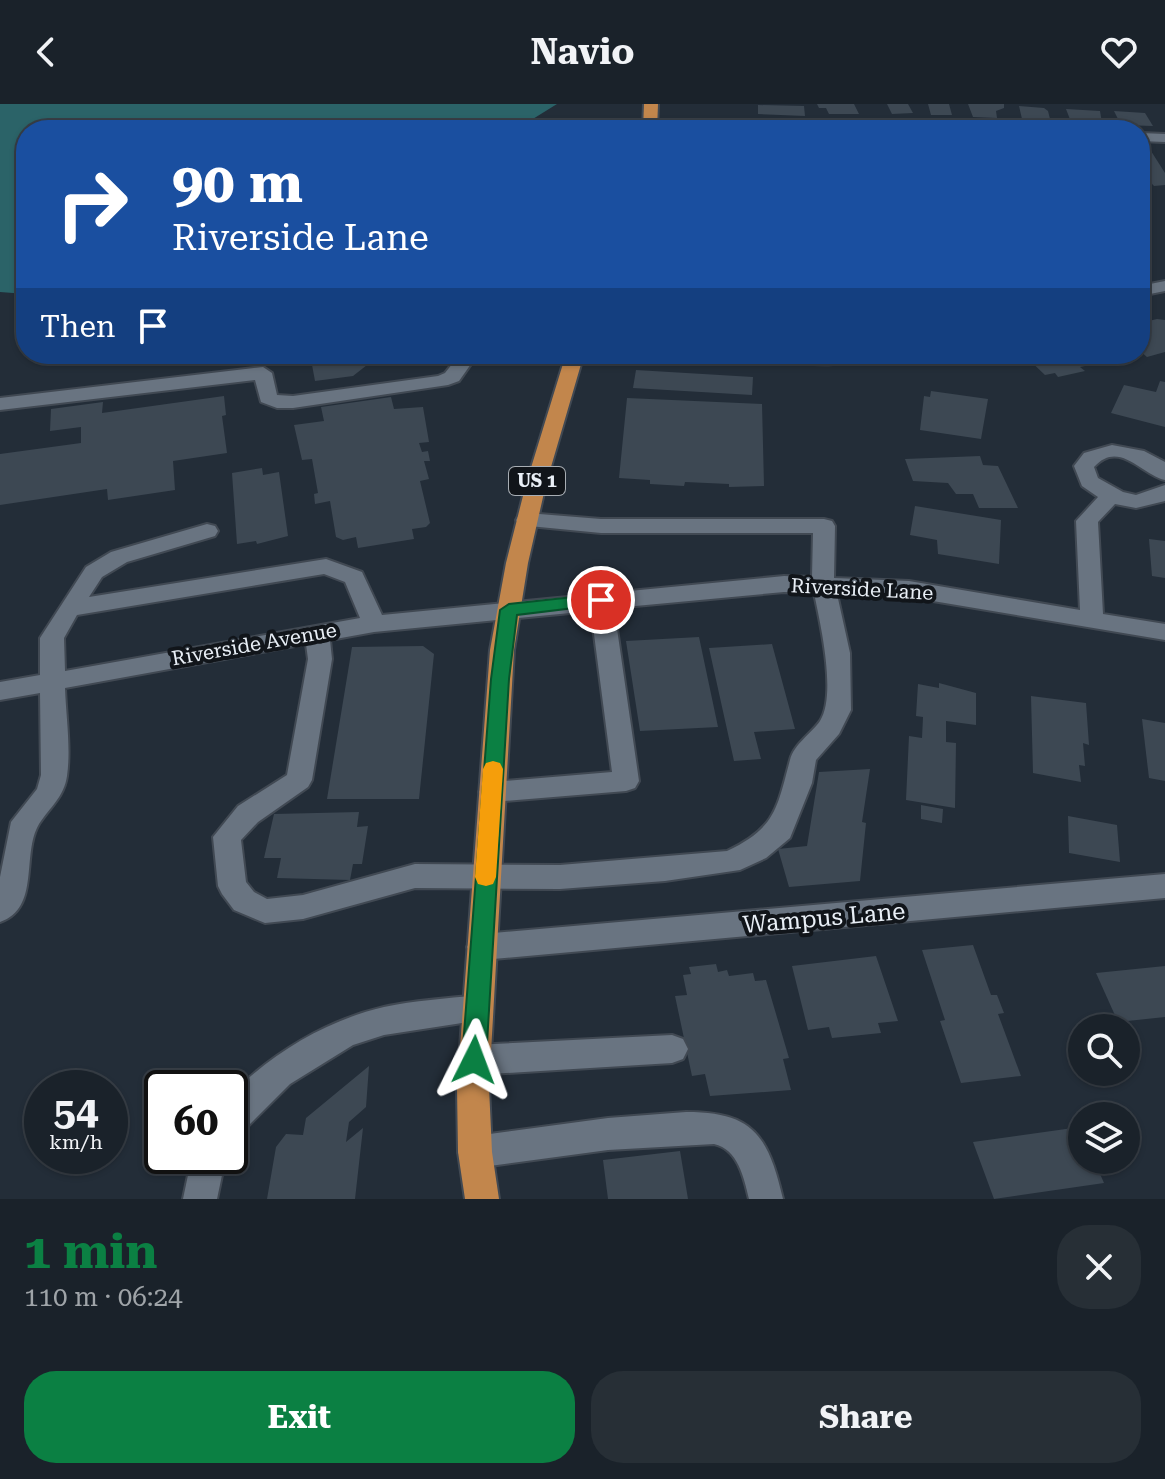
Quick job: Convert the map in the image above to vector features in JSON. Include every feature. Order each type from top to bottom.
[{"type":"main road","name":"US 1","points":[[482,1199],[475,1152],[474,1060],[502,650],[527,520],[572,364]]},
{"type":"street","points":[[0,404],[263,373],[268,398],[277,402],[293,402],[441,381],[452,377],[462,364]]},
{"type":"street","points":[[1165,474],[1154,463],[1117,451],[1095,455],[1088,460],[1084,474],[1111,496],[1141,501],[1154,499],[1165,492]]},
{"type":"street","points":[[1092,619],[1087,521],[1111,496]]},
{"type":"street","points":[[317,632],[320,659],[302,773],[291,788],[248,814],[227,837],[232,886],[244,901],[265,911],[330,901],[415,876],[560,877],[730,862],[756,850],[780,830],[799,783],[803,757],[830,727],[838,710],[838,653],[823,583],[824,526],[601,526],[527,520]]},
{"type":"street","points":[[0,910],[9,902],[25,822],[49,793],[54,775],[52,638],[94,572],[119,557],[207,531]]},
{"type":"street","points":[[69,608],[326,566],[354,577],[374,624]]},
{"type":"street","name":"Riverside Lane","points":[[509,610],[823,583],[938,593],[1165,632]]},
{"type":"street","points":[[492,792],[626,781],[601,600]]},
{"type":"street","name":"Riverside Avenue","points":[[0,691],[317,632],[509,610]]},
{"type":"street","name":"Wampus Lane","points":[[482,947],[1165,886]]},
{"type":"street","points":[[248,1102],[294,1062],[350,1032],[382,1022],[477,1009]]},
{"type":"street","points":[[474,1060],[672,1049]]},
{"type":"street","points":[[475,1152],[544,1140],[698,1128],[726,1129],[744,1143],[758,1166],[766,1199]]},
{"type":"street","points":[[200,1199],[205,1174]]},
{"type":"shaded area","points":[[0,104],[557,104],[531,120],[16,120],[16,293],[0,292]]},
{"type":"building","points":[[817,104],[854,104],[859,114],[829,114],[826,108],[819,108]]},
{"type":"building","points":[[887,104],[908,104],[913,113],[892,114]]},
{"type":"building","points":[[928,104],[949,104],[952,115],[931,115]]},
{"type":"building","points":[[968,104],[1004,104],[1004,108],[996,111],[997,118],[973,117]]},
{"type":"building","points":[[758,105],[804,106],[805,116],[758,114]]},
{"type":"building","points":[[1019,106],[1044,108],[1050,120],[1029,120],[1022,119]]},
{"type":"building","points":[[1066,109],[1100,111],[1102,120],[1070,120]]},
{"type":"building","points":[[1114,111],[1145,113],[1149,120],[1118,120]]},
{"type":"building","points":[[1150,151],[1165,173],[1165,185],[1154,186],[1150,182]]},
{"type":"building","points":[[1165,320],[1165,352],[1150,356],[1150,321]]},
{"type":"building","points":[[312,364],[367,365],[353,376],[315,381]]},
{"type":"building","points":[[1033,364],[1095,364],[1080,367],[1085,371],[1058,377],[1055,373],[1045,375]]},
{"type":"building","points":[[636,370],[753,377],[752,395],[633,388]]},
{"type":"building","points":[[1160,381],[1165,382],[1165,427],[1111,413],[1124,385],[1156,392]]},
{"type":"building","points":[[931,391],[988,399],[981,439],[920,430],[924,396],[930,397]]},
{"type":"building","points":[[224,396],[226,415],[222,416],[227,453],[173,461],[175,490],[108,500],[107,489],[0,505],[0,454],[81,443],[81,427],[50,431],[51,409],[103,402],[102,413]]},
{"type":"building","points":[[391,397],[394,409],[423,407],[429,442],[419,443],[422,452],[428,451],[430,461],[424,461],[429,479],[420,481],[430,523],[426,527],[412,529],[414,539],[358,548],[356,537],[343,540],[336,537],[330,501],[315,504],[314,494],[318,493],[312,459],[302,460],[294,425],[324,421],[321,407]]},
{"type":"building","points":[[627,398],[762,404],[764,486],[729,487],[729,484],[685,482],[684,486],[619,478]]},
{"type":"building","points":[[980,456],[983,465],[998,466],[1018,508],[979,508],[973,494],[956,494],[948,483],[913,481],[905,459]]},
{"type":"building","points":[[262,468],[263,475],[279,472],[288,536],[257,544],[256,541],[237,544],[232,473]]},
{"type":"building","points":[[915,506],[1001,520],[999,564],[938,554],[937,540],[910,535]]},
{"type":"building","points":[[1149,539],[1165,541],[1165,578],[1152,576]]},
{"type":"building","points":[[699,637],[718,727],[640,731],[626,641]]},
{"type":"building","points":[[772,644],[795,729],[754,732],[761,759],[734,761],[709,648]]},
{"type":"building","points":[[423,646],[434,654],[419,799],[327,799],[352,647]]},
{"type":"building","points":[[939,683],[976,693],[976,725],[946,721],[946,742],[956,743],[955,808],[906,800],[909,736],[922,738],[923,717],[916,716],[918,684],[939,688]]},
{"type":"building","points":[[1031,696],[1086,703],[1089,745],[1083,743],[1085,766],[1079,765],[1081,782],[1033,773]]},
{"type":"building","points":[[1142,719],[1165,723],[1165,781],[1149,778]]},
{"type":"building","points":[[870,769],[862,822],[866,823],[860,881],[789,887],[778,849],[807,846],[819,772]]},
{"type":"building","points":[[921,805],[943,809],[942,823],[921,819]]},
{"type":"building","points":[[359,812],[357,827],[368,826],[362,864],[353,864],[350,880],[277,878],[281,858],[264,858],[274,814]]},
{"type":"building","points":[[1068,816],[1117,825],[1120,862],[1069,853]]},
{"type":"building","points":[[973,945],[991,995],[997,995],[1004,1013],[998,1014],[1021,1076],[961,1083],[940,1021],[945,1020],[922,950]]},
{"type":"building","points":[[876,956],[898,1021],[878,1023],[881,1033],[832,1038],[829,1027],[808,1030],[792,966]]},
{"type":"building","points":[[716,964],[718,972],[727,970],[729,976],[753,973],[755,981],[766,980],[789,1058],[783,1059],[791,1090],[710,1096],[705,1074],[692,1076],[675,996],[687,995],[683,975],[691,974],[689,967]]},
{"type":"building","points":[[1165,966],[1165,1017],[1140,1020],[1140,1014],[1114,1014],[1096,973]]},
{"type":"building","points":[[369,1066],[366,1107],[349,1122],[346,1142],[363,1128],[355,1199],[267,1199],[276,1147],[286,1134],[303,1135],[306,1118]]},
{"type":"building","points":[[1068,1129],[1068,1174],[1100,1174],[1104,1183],[994,1199],[973,1142]]},
{"type":"building","points":[[680,1151],[688,1199],[608,1199],[603,1160]]},
{"type":"slow traffic","points":[[486,877],[493,769]]},
{"type":"route","points":[[474,1060],[502,650],[509,610],[601,600]]}]
